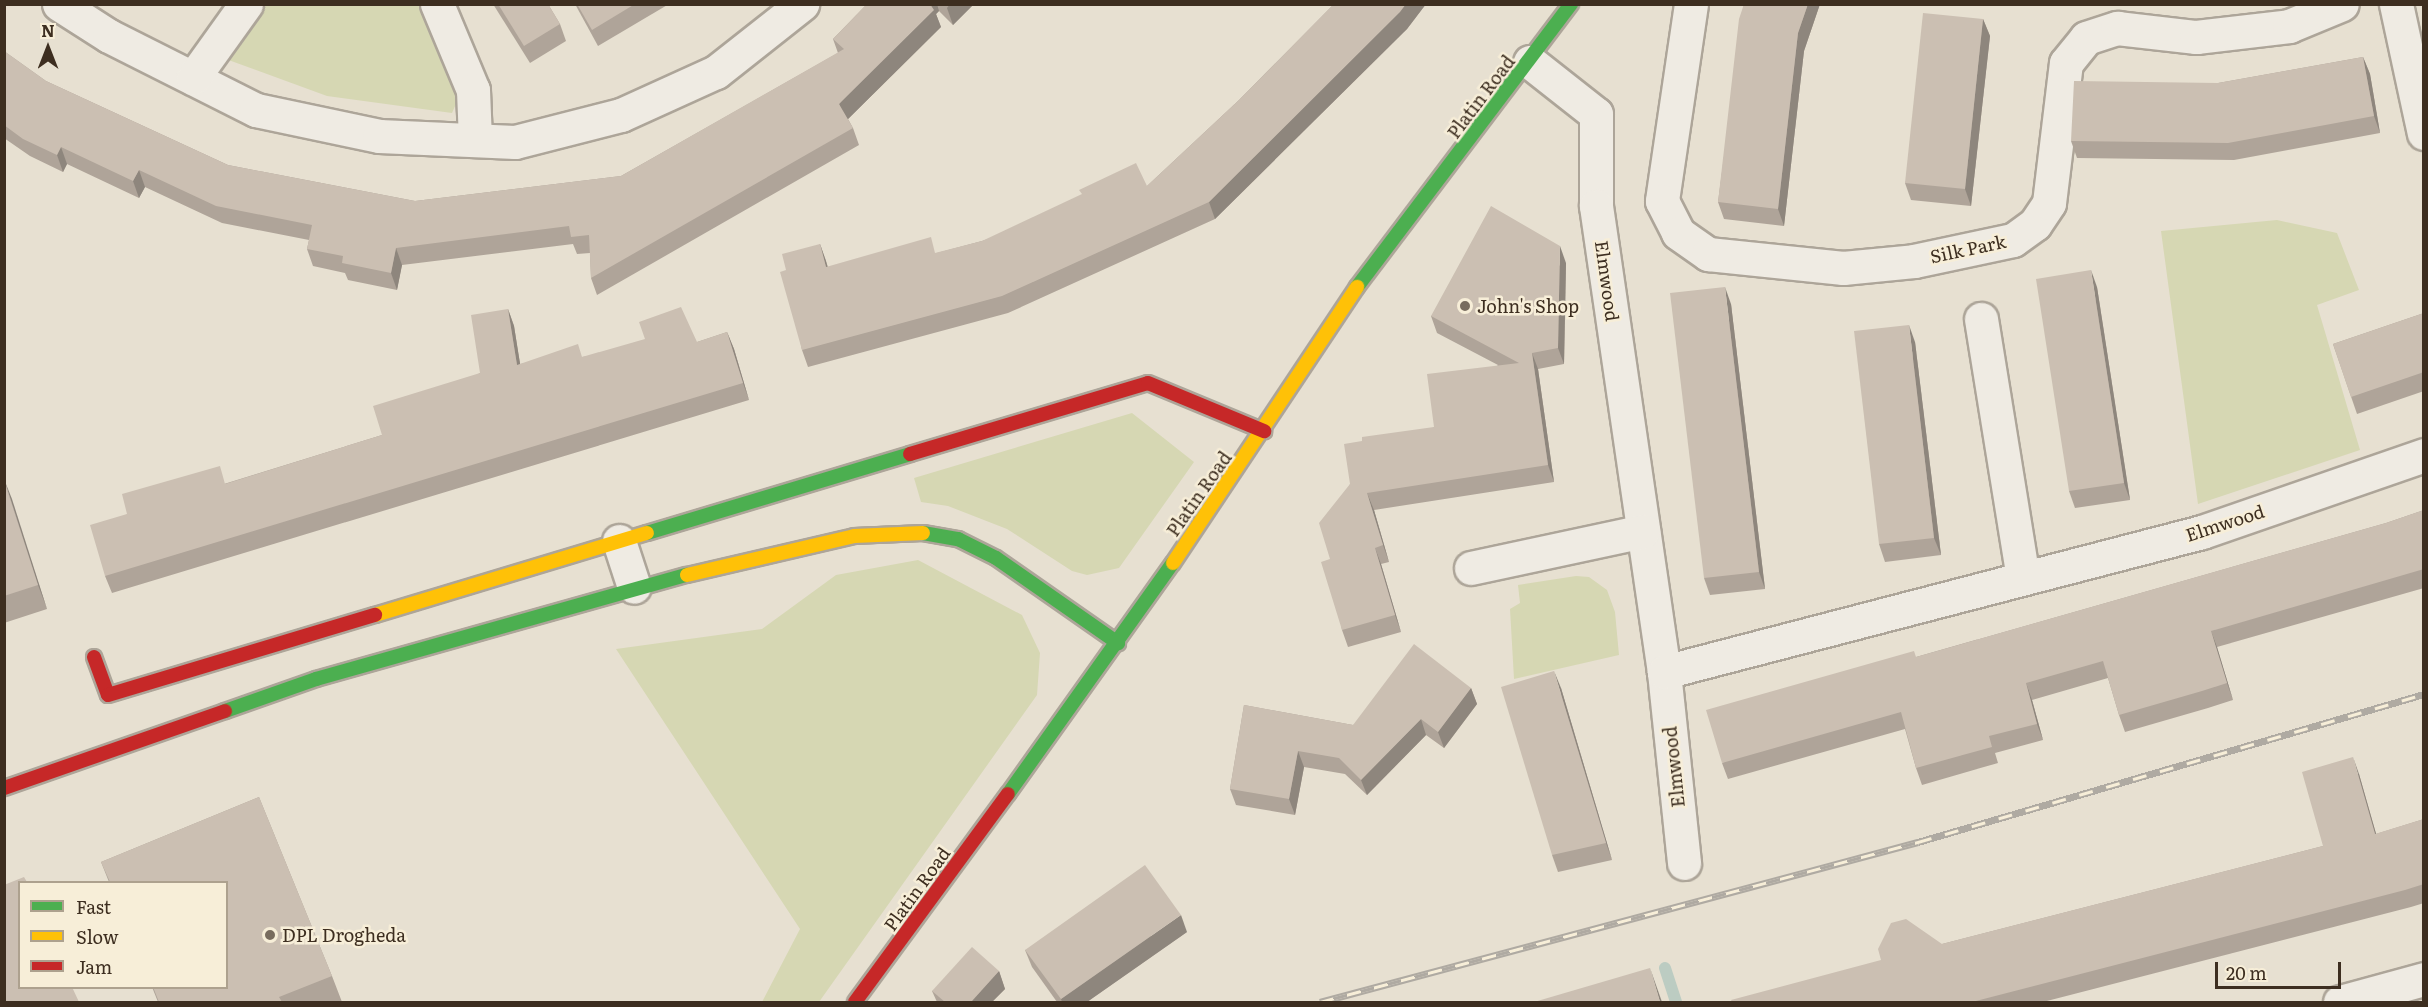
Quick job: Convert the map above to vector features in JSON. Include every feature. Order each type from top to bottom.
[{"type":"street","points":[[59,4],[109,36],[256,110],[379,136],[515,142],[621,115],[716,72],[802,4]]},
{"type":"street","points":[[193,78],[246,4]]},
{"type":"street","points":[[437,4],[473,90],[475,140]]},
{"type":"street","name":"Platin Road","points":[[855,1002],[1118,643],[1264,431],[1348,299],[1530,62],[1571,4]]},
{"type":"street","name":"Silk Park","points":[[1691,4],[1662,201],[1678,233],[1708,254],[1844,268],[1914,261],[2013,240],[2034,224],[2049,203],[2066,63],[2086,38],[2117,28],[2196,37],[2289,26],[2342,4]]},
{"type":"street","points":[[2396,4],[2424,133]]},
{"type":"street","name":"Elmwood","points":[[1530,62],[1596,114],[1596,206],[1664,672],[1684,863]]},
{"type":"street","points":[[1981,320],[2023,578]]},
{"type":"street","points":[[94,657],[108,695],[1148,383],[1264,431]]},
{"type":"street","name":"Elmwood","points":[[1664,672],[2202,532],[2424,455]]},
{"type":"street","points":[[1471,568],[1643,531]]},
{"type":"street","points":[[4,788],[316,678],[633,587],[854,536],[918,532],[958,539],[996,558],[1118,643]]},
{"type":"street","points":[[619,541],[633,587]]},
{"type":"street","points":[[2340,1002],[2424,979]]},
{"type":"green space","points":[[260,5],[425,5],[462,90],[452,113],[327,96],[223,58]]},
{"type":"green space","points":[[2277,220],[2337,233],[2359,290],[2317,305],[2360,450],[2198,504],[2161,231]]},
{"type":"green space","points":[[1132,413],[1194,462],[1119,568],[1087,575],[1072,571],[1007,529],[948,506],[921,502],[914,478]]},
{"type":"green space","points":[[918,560],[1022,615],[1040,653],[1037,695],[819,1002],[762,1002],[800,929],[616,649],[762,629],[836,575]]},
{"type":"green space","points":[[1576,576],[1589,577],[1607,590],[1615,612],[1619,655],[1514,679],[1510,609],[1520,603],[1518,585]]},
{"type":"building","points":[[498,4],[548,4],[560,24],[524,46]]},
{"type":"building","points":[[577,4],[635,4],[592,30]]},
{"type":"building","points":[[867,4],[930,4],[934,10],[839,104],[853,128],[591,278],[589,235],[571,237],[569,226],[396,248],[391,273],[342,263],[343,256],[307,249],[312,225],[216,206],[139,170],[133,181],[61,147],[57,155],[23,139],[4,125],[4,51],[46,81],[228,165],[415,201],[621,176],[844,49],[833,39]]},
{"type":"building","points":[[1334,4],[1406,4],[1209,202],[1002,296],[802,350],[780,272],[786,270],[782,254],[820,244],[826,267],[931,237],[935,253],[982,241],[1082,194],[1079,190],[1136,163],[1147,186],[1239,100]]},
{"type":"building","points":[[1744,4],[1808,4],[1798,33],[1778,209],[1718,202],[1739,19]]},
{"type":"building","points":[[1923,13],[1983,19],[1965,189],[1905,183]]},
{"type":"building","points":[[2363,57],[2374,116],[2228,143],[2071,141],[2074,81],[2218,83]]},
{"type":"building","points":[[1491,206],[1560,246],[1558,348],[1532,353],[1548,465],[1367,493],[1383,545],[1375,548],[1395,615],[1342,630],[1321,562],[1330,559],[1319,523],[1350,484],[1344,444],[1362,441],[1362,437],[1434,427],[1427,374],[1519,363],[1431,316]]},
{"type":"building","points":[[2091,270],[2124,483],[2069,491],[2036,279]]},
{"type":"building","points":[[1725,287],[1759,572],[1704,578],[1670,293]]},
{"type":"building","points":[[681,307],[697,342],[727,332],[743,383],[105,576],[90,525],[127,514],[122,494],[220,466],[225,484],[382,435],[373,406],[480,373],[471,315],[508,309],[517,365],[578,344],[582,357],[645,339],[639,322]]},
{"type":"building","points":[[2424,313],[2424,372],[2351,397],[2333,344]]},
{"type":"building","points":[[1909,325],[1934,538],[1879,544],[1854,331]]},
{"type":"building","points":[[4,480],[38,585],[4,596]]},
{"type":"building","points":[[2424,510],[2424,569],[2211,631],[2227,683],[2119,715],[2103,661],[2026,683],[2037,724],[1989,736],[1992,747],[1916,768],[1901,712],[1722,763],[1706,710],[1914,651],[1916,657],[2386,523]]},
{"type":"building","points":[[1414,644],[1471,688],[1438,732],[1421,719],[1361,780],[1339,758],[1298,751],[1289,799],[1230,789],[1244,705],[1353,725]]},
{"type":"building","points":[[1554,671],[1606,843],[1552,855],[1501,687]]},
{"type":"building","points":[[2353,757],[2375,834],[2424,819],[2424,884],[1972,1002],[1732,1002],[1731,1000],[1881,960],[1878,949],[1891,923],[1906,919],[1942,944],[2323,846],[2302,772]]},
{"type":"building","name":"DPL Drogheda","points":[[259,797],[332,976],[279,997],[282,1002],[159,1002],[154,989],[228,989],[228,881],[110,881],[101,862]]},
{"type":"building","points":[[1145,865],[1181,915],[1061,999],[1025,950]]},
{"type":"building","points":[[24,877],[26,881],[18,881],[18,989],[73,989],[79,1002],[4,1002],[4,885]]},
{"type":"building","points":[[972,947],[999,971],[971,1002],[945,1002],[932,991]]},
{"type":"building","points":[[1650,968],[1660,1002],[1534,1002]]},
{"type":"waterway","points":[[1665,968],[1676,1002]]},
{"type":"railway","points":[[1320,1002],[1918,842],[2424,694]]},
{"type":"traffic: fast","points":[[1357,287],[1571,4]]},
{"type":"traffic: fast","points":[[647,533],[910,454]]},
{"type":"traffic: fast","points":[[923,533],[958,539],[996,558],[1118,643]]},
{"type":"traffic: fast","points":[[1008,794],[1173,563]]},
{"type":"traffic: fast","points":[[225,711],[316,679],[687,575]]},
{"type":"traffic: slow","points":[[1173,563],[1357,287]]},
{"type":"traffic: slow","points":[[375,615],[647,533]]},
{"type":"traffic: slow","points":[[687,575],[854,536],[923,533]]},
{"type":"traffic: jam","points":[[910,454],[1148,383],[1264,431]]},
{"type":"traffic: jam","points":[[94,657],[108,695],[375,615]]},
{"type":"traffic: jam","points":[[4,788],[225,711]]},
{"type":"traffic: jam","points":[[855,1002],[1008,794]]},
{"type":"place","name":"John's Shop","points":[[1465,306]]},
{"type":"place","name":"DPL Drogheda","points":[[270,935]]}]
